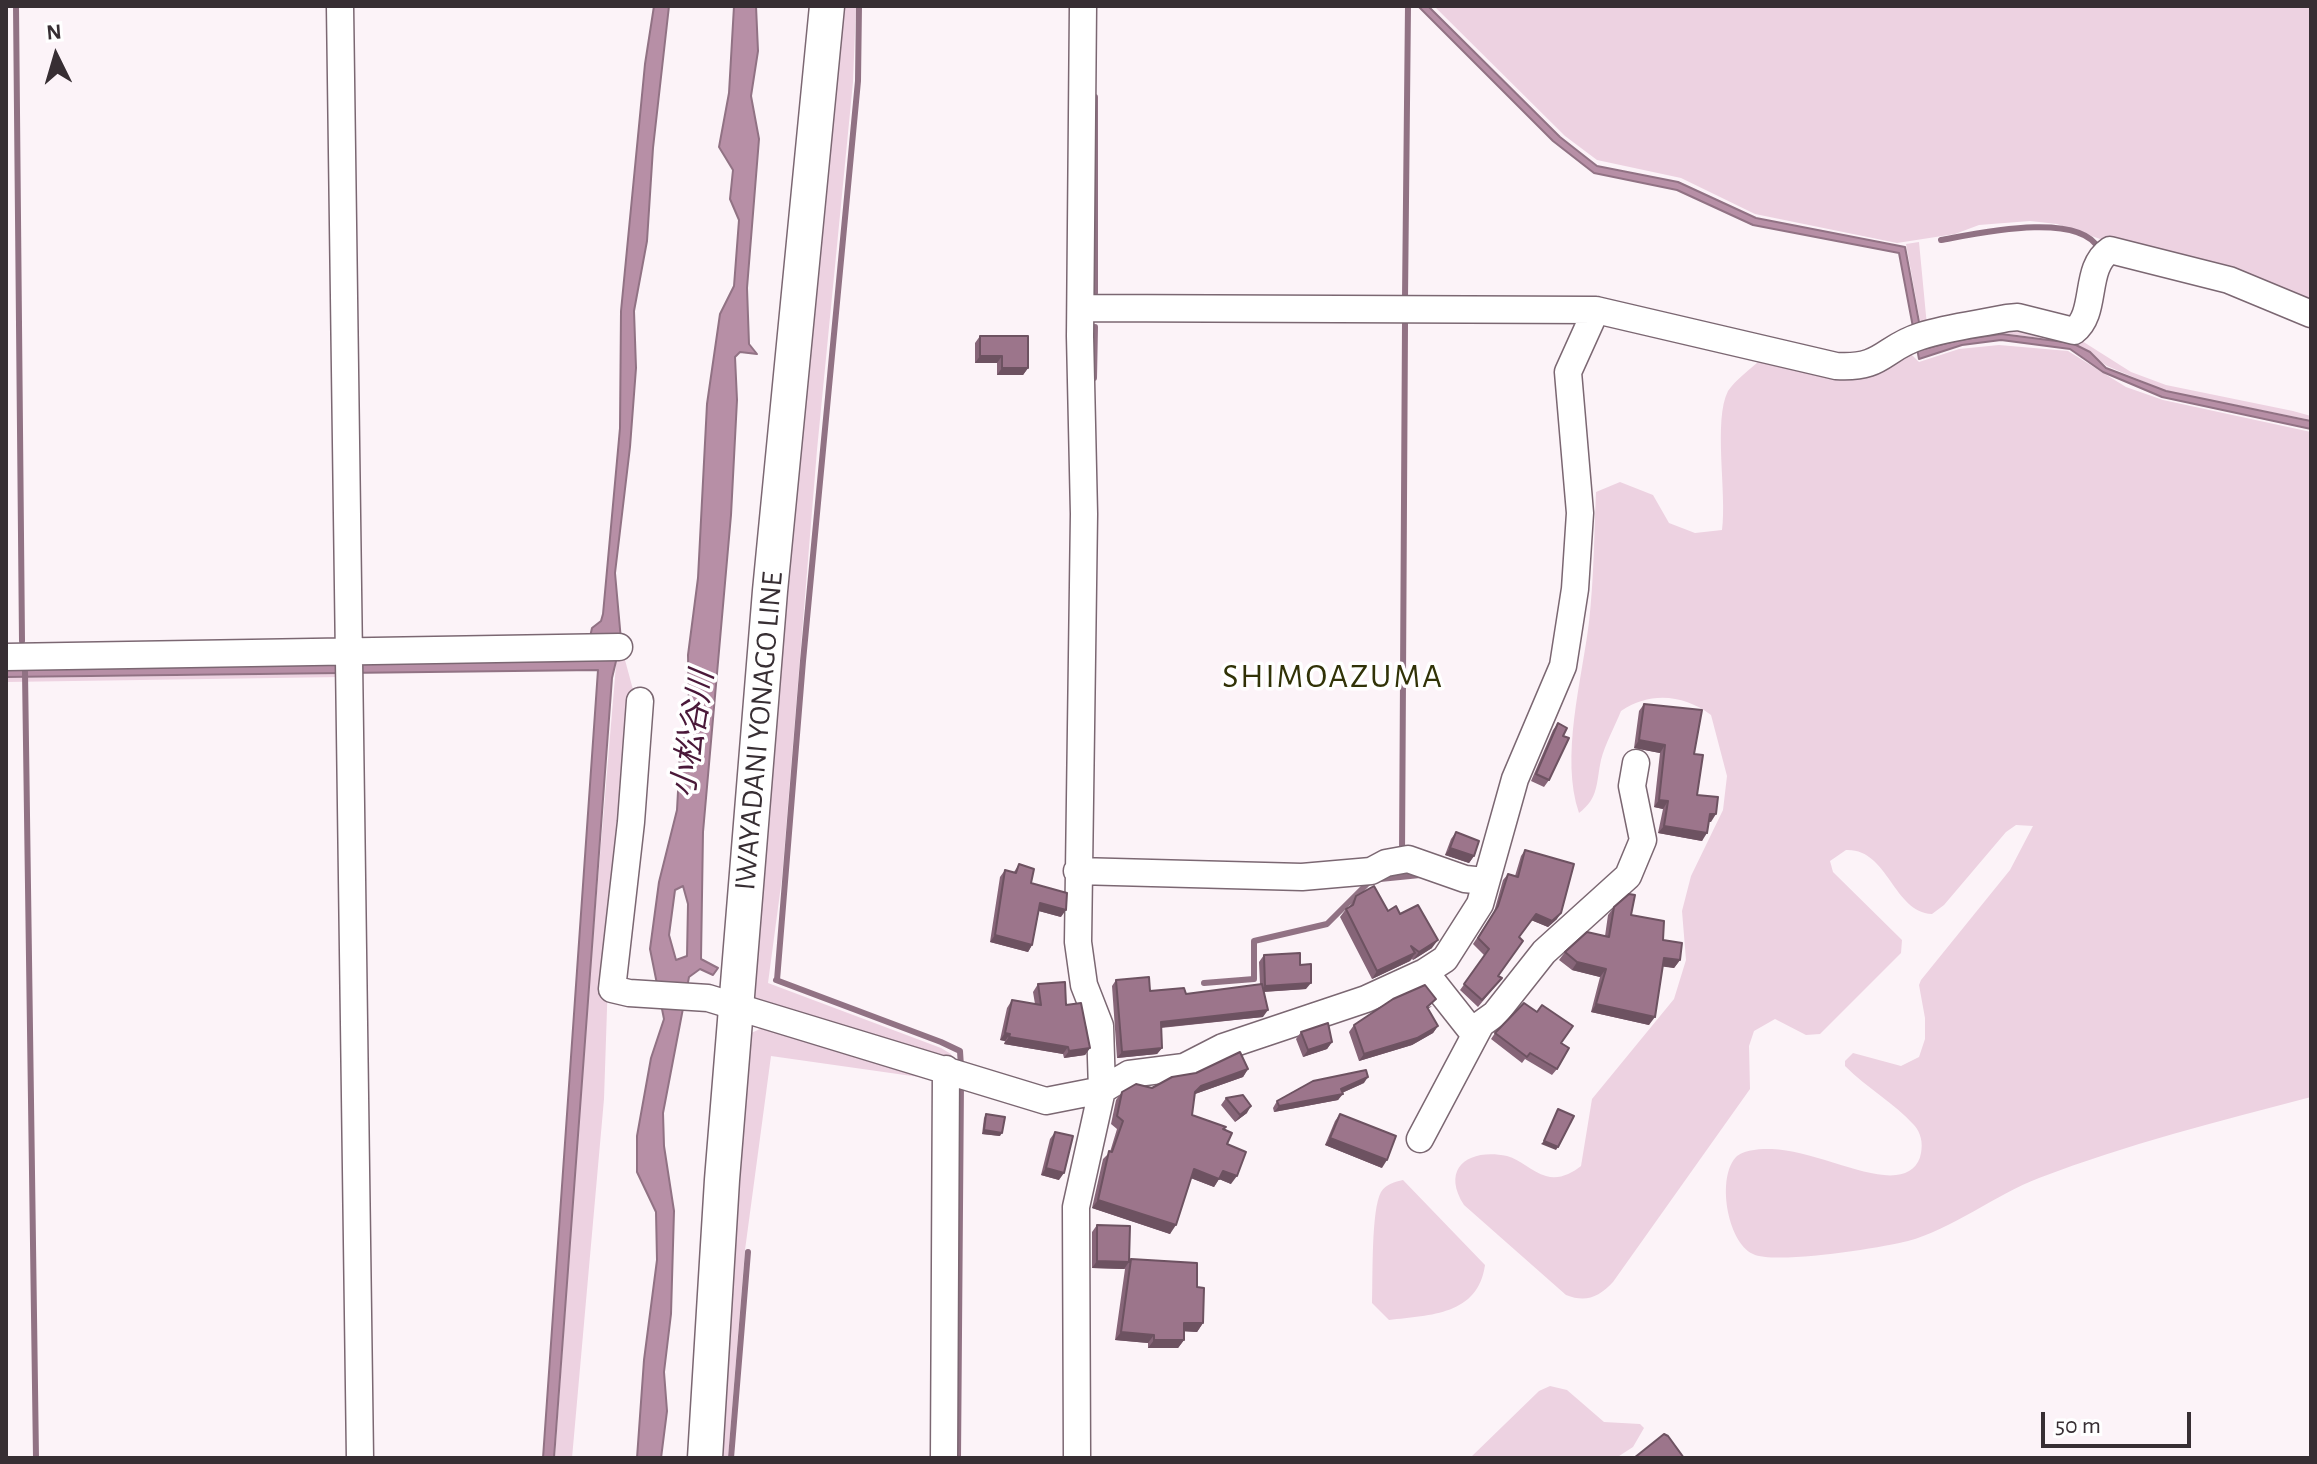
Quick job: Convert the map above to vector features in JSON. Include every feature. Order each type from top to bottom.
[{"type":"main road","name":"IWAYADANI YONAGO LINE","points":[[705,1458],[722,1002],[770,591],[827,6]]},
{"type":"street","points":[[340,6],[360,1458]]},
{"type":"street","points":[[1077,1458],[1076,1207],[1102,1090],[1100,1026],[1084,985],[1078,942],[1084,514],[1083,6]]},
{"type":"street","points":[[1082,308],[1596,310],[1836,366],[1867,366],[1916,338],[2018,317],[2077,330],[2099,262],[2110,250],[2229,280],[2311,314]]},
{"type":"street","points":[[640,701],[631,822],[612,989],[722,1002],[1046,1101],[1102,1090],[1129,1074],[1184,1067],[1223,1047],[1366,999],[1425,972],[1445,959],[1480,904],[1515,779],[1563,666],[1575,589],[1580,513],[1568,372],[1596,310]]},
{"type":"street","points":[[6,657],[619,647]]},
{"type":"street","points":[[1420,1139],[1474,1034],[1544,952],[1628,876],[1643,840],[1632,786],[1636,763]]},
{"type":"street","points":[[1077,871],[1313,876],[1371,871],[1386,863],[1408,859],[1465,879],[1484,881]]},
{"type":"street","points":[[1425,972],[1474,1034]]},
{"type":"street","points":[[944,1458],[957,1072]]},
{"type":"shaded area","points":[[835,6],[856,6],[853,82],[817,450],[782,878],[768,983],[941,1048],[951,1054],[952,1061],[754,1001],[749,986]]},
{"type":"shaded area","points":[[1434,6],[2311,6],[2311,301],[2222,264],[2125,240],[2106,241],[2057,224],[2030,221],[1979,225],[1955,234],[1897,243],[1755,214],[1681,178],[1597,160],[1565,136]]},
{"type":"shaded area","points":[[1919,242],[1927,326],[1922,332],[1906,244]]},
{"type":"shaded area","points":[[2007,321],[2082,341],[2131,372],[2166,385],[2293,411],[2311,416],[2311,420],[2166,391],[2107,366],[2072,342],[2001,333],[1958,339],[1925,349],[1924,340]]},
{"type":"shaded area","points":[[1999,345],[2068,351],[2126,387],[2163,400],[2311,432],[2311,1097],[2174,1134],[2072,1166],[2023,1185],[1940,1229],[1908,1241],[1805,1257],[1753,1254],[1737,1236],[1727,1208],[1727,1178],[1737,1156],[1759,1149],[1772,1149],[1884,1175],[1905,1173],[1918,1162],[1922,1146],[1916,1128],[1845,1066],[1845,1061],[1853,1053],[1901,1066],[1919,1057],[1925,1039],[1921,980],[2010,870],[2033,826],[2016,825],[2006,832],[1944,905],[1932,914],[1919,911],[1908,903],[1872,859],[1860,852],[1846,850],[1830,861],[1833,872],[1902,940],[1901,953],[1820,1034],[1806,1035],[1775,1019],[1754,1031],[1749,1046],[1750,1089],[1613,1282],[1592,1297],[1566,1295],[1464,1205],[1457,1192],[1457,1171],[1471,1158],[1494,1154],[1512,1158],[1551,1177],[1564,1176],[1581,1166],[1592,1099],[1674,999],[1686,960],[1682,911],[1691,876],[1723,810],[1727,776],[1711,715],[1679,700],[1644,700],[1621,711],[1603,754],[1593,796],[1579,813],[1574,791],[1572,743],[1591,606],[1596,492],[1620,482],[1653,495],[1669,523],[1695,533],[1722,530],[1721,420],[1724,404],[1731,387],[1760,360],[1908,351],[1919,362],[1959,349]]},
{"type":"shaded area","points":[[617,653],[625,660],[635,697],[608,979],[604,1099],[572,1458],[555,1458],[583,1058]]},
{"type":"shaded area","points":[[342,674],[342,677],[6,682],[6,678]]},
{"type":"shaded area","points":[[762,1028],[940,1080],[771,1056],[745,1250],[728,1458],[712,1458],[747,1035]]},
{"type":"shaded area","points":[[1403,1180],[1485,1265],[1481,1282],[1463,1303],[1436,1314],[1389,1320],[1372,1303],[1376,1214],[1383,1189]]},
{"type":"shaded area","points":[[1550,1386],[1567,1390],[1604,1422],[1640,1424],[1644,1428],[1633,1447],[1616,1458],[1470,1458],[1539,1391]]},
{"type":"water","points":[[654,6],[669,6],[653,148],[647,241],[634,311],[636,368],[615,573],[621,640],[612,678],[554,1458],[543,1458],[598,670],[6,677],[6,668],[585,659],[592,628],[601,621],[603,614],[620,428],[621,311],[645,64]]},
{"type":"water","name":"小松谷川","points":[[734,6],[756,6],[758,51],[751,96],[759,139],[747,288],[749,344],[757,354],[740,352],[735,357],[737,400],[731,515],[703,832],[701,959],[718,968],[713,975],[700,969],[689,977],[663,1113],[664,1146],[674,1211],[671,1314],[664,1372],[667,1411],[661,1458],[637,1458],[644,1360],[657,1260],[656,1212],[637,1172],[637,1136],[651,1058],[664,1019],[650,949],[659,882],[677,810],[681,736],[689,704],[688,655],[698,578],[707,404],[720,314],[734,286],[739,220],[730,199],[733,170],[719,147],[729,93]],"holes":[[[683,886],[688,904],[687,956],[676,960],[669,935],[675,890]]]},
{"type":"water","points":[[1418,6],[1428,6],[1560,137],[1597,166],[1678,182],[1756,218],[1905,247],[1924,349],[2001,334],[2072,343],[2090,352],[2106,368],[2166,391],[2311,421],[2311,429],[2162,397],[2103,372],[2070,349],[2001,340],[1962,345],[1919,359],[1899,253],[1753,225],[1677,190],[1594,173],[1553,141]]},
{"type":"building","points":[[980,336],[1028,336],[1028,368],[1002,368],[1002,356],[980,356]]},
{"type":"building","points":[[1644,704],[1702,710],[1694,754],[1703,755],[1697,795],[1718,797],[1716,814],[1710,814],[1707,833],[1664,826],[1668,801],[1659,800],[1665,745],[1639,740]]},
{"type":"building","points":[[1558,723],[1567,728],[1563,736],[1569,738],[1549,780],[1536,774]]},
{"type":"building","points":[[1456,832],[1479,841],[1474,856],[1450,848]]},
{"type":"building","points":[[1525,850],[1574,864],[1561,913],[1552,921],[1536,914],[1519,937],[1523,941],[1498,976],[1502,978],[1482,1000],[1464,984],[1489,949],[1478,938],[1498,906],[1508,874],[1518,877]]},
{"type":"building","points":[[1019,864],[1034,869],[1031,883],[1067,893],[1066,910],[1040,903],[1032,945],[995,935],[1005,870],[1016,873]]},
{"type":"building","points":[[1374,886],[1388,911],[1396,906],[1400,914],[1418,905],[1438,940],[1419,952],[1411,946],[1415,953],[1377,971],[1346,909],[1353,905],[1356,896]]},
{"type":"building","points":[[1629,894],[1635,895],[1631,915],[1664,921],[1663,940],[1682,943],[1680,960],[1664,958],[1655,1017],[1596,1004],[1606,969],[1577,962],[1565,952],[1587,932],[1609,937],[1614,907]]},
{"type":"building","points":[[1300,953],[1300,965],[1311,964],[1311,983],[1265,986],[1264,955]]},
{"type":"building","points":[[1149,977],[1150,991],[1184,988],[1186,994],[1262,984],[1268,1010],[1161,1022],[1162,1048],[1122,1052],[1116,980]]},
{"type":"building","points":[[1065,982],[1066,1005],[1081,1003],[1090,1048],[1069,1051],[1068,1047],[1009,1037],[1010,1034],[1005,1033],[1012,1000],[1041,1005],[1038,984]]},
{"type":"building","points":[[1425,985],[1436,999],[1427,1007],[1438,1026],[1417,1038],[1364,1054],[1354,1025],[1393,999]]},
{"type":"building","points":[[1524,1003],[1537,1012],[1542,1005],[1573,1026],[1561,1043],[1569,1048],[1557,1069],[1530,1053],[1527,1057],[1495,1033]]},
{"type":"building","points":[[1328,1023],[1332,1042],[1308,1050],[1301,1032]]},
{"type":"building","points":[[1240,1052],[1248,1069],[1201,1086],[1195,1092],[1192,1115],[1226,1127],[1223,1129],[1232,1133],[1227,1144],[1246,1152],[1237,1176],[1223,1171],[1219,1179],[1194,1169],[1176,1225],[1098,1200],[1109,1151],[1112,1152],[1123,1121],[1117,1116],[1122,1092],[1136,1084],[1152,1088],[1172,1077],[1196,1073]]},
{"type":"building","points":[[1366,1070],[1368,1077],[1341,1089],[1343,1094],[1279,1106],[1277,1101],[1313,1081]]},
{"type":"building","points":[[1243,1095],[1251,1106],[1240,1115],[1226,1098]]},
{"type":"building","points":[[1558,1109],[1574,1116],[1558,1147],[1544,1141]]},
{"type":"building","points":[[986,1114],[1005,1117],[1002,1133],[984,1130]]},
{"type":"building","points":[[1340,1114],[1396,1136],[1387,1160],[1330,1138]]},
{"type":"building","points":[[1055,1132],[1073,1136],[1064,1173],[1046,1168]]},
{"type":"building","points":[[1097,1225],[1130,1226],[1129,1262],[1097,1261]]},
{"type":"building","points":[[1131,1259],[1197,1263],[1197,1287],[1204,1288],[1203,1323],[1184,1323],[1184,1340],[1154,1340],[1154,1335],[1121,1332]]},
{"type":"building","points":[[1664,1434],[1684,1458],[1634,1458]]},
{"type":"waterway","points":[[16,6],[22,641]]},
{"type":"waterway","points":[[777,980],[803,661],[858,81],[859,6]]},
{"type":"waterway","points":[[1405,298],[1408,6]]},
{"type":"waterway","points":[[1095,97],[1095,293]]},
{"type":"waterway","points":[[1941,240],[2001,230],[2049,227],[2071,230],[2088,237],[2099,249]]},
{"type":"waterway","points":[[1402,854],[1405,324]]},
{"type":"waterway","points":[[1094,378],[1095,327]]},
{"type":"waterway","points":[[25,672],[36,1458]]},
{"type":"waterway","points":[[1380,879],[1420,875]]},
{"type":"waterway","points":[[1204,983],[1254,979],[1254,941],[1327,924],[1369,882]]},
{"type":"waterway","points":[[776,980],[941,1042],[960,1051],[961,1067]]},
{"type":"waterway","points":[[958,1458],[961,1082]]},
{"type":"waterway","points":[[731,1458],[748,1252]]},
{"type":"district","name":"SHIMOAZUMA","points":[[1333,677]]}]
